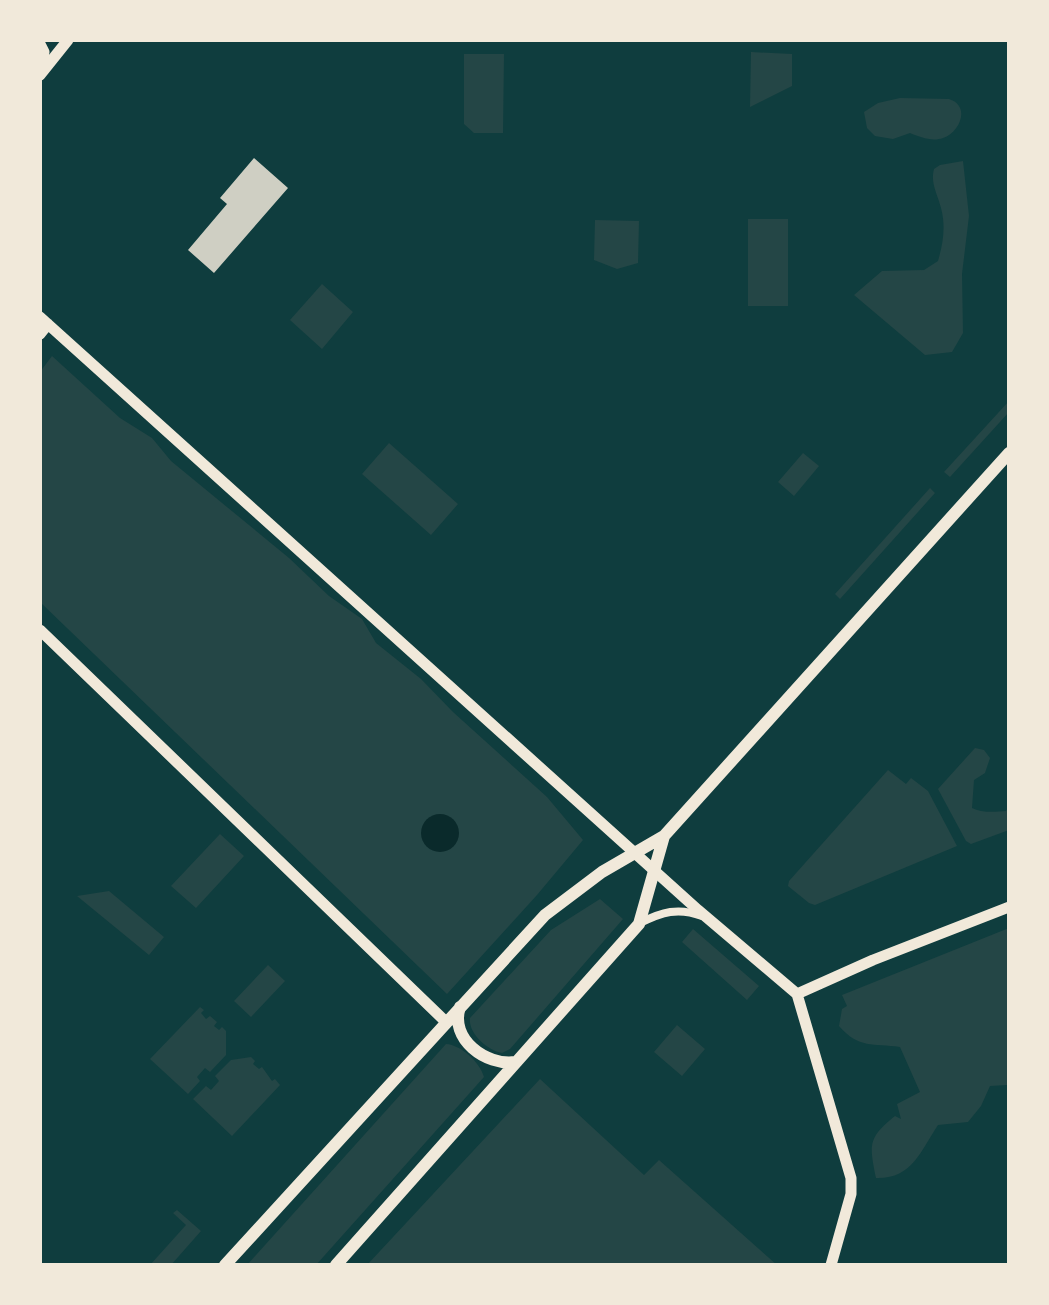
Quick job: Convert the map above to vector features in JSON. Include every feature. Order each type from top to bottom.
[{"type":"main road","points":[[225,1265],[545,915],[602,872],[664,836],[1009,453]]},
{"type":"main road","points":[[336,1265],[639,924],[664,836]]},
{"type":"main road","points":[[461,1004],[456,1017],[458,1031],[491,1062],[515,1062]]},
{"type":"street","points":[[40,74],[68,40]]},
{"type":"street","points":[[40,44],[44,52],[40,74]]},
{"type":"street","points":[[43,325],[707,918],[797,994],[851,1178],[851,1194],[831,1265]]},
{"type":"street","points":[[40,630],[446,1022]]},
{"type":"street","points":[[797,994],[873,960],[1009,907]]},
{"type":"street","points":[[639,924],[658,914],[679,910],[707,918]]},
{"type":"shaded area","points":[[751,52],[792,54],[792,86],[750,107]]},
{"type":"shaded area","points":[[464,54],[504,54],[503,133],[474,133],[464,124]]},
{"type":"shaded area","points":[[900,98],[949,99],[960,107],[961,119],[949,135],[939,139],[910,133],[893,139],[875,136],[867,128],[864,112],[878,103]]},
{"type":"shaded area","points":[[963,161],[969,216],[962,274],[963,333],[952,352],[925,355],[854,295],[882,271],[924,270],[938,261],[943,222],[934,184],[934,169]]},
{"type":"shaded area","points":[[748,219],[788,219],[788,306],[748,306]]},
{"type":"shaded area","points":[[595,220],[639,221],[638,263],[617,269],[594,260]]},
{"type":"shaded area","points":[[322,284],[353,312],[322,349],[290,320]]},
{"type":"shaded area","points":[[52,356],[120,418],[152,438],[171,461],[289,558],[329,596],[362,619],[376,643],[421,679],[547,797],[583,840],[447,994],[40,602],[40,372]]},
{"type":"shaded area","points":[[1009,401],[1009,412],[950,477],[944,472]]},
{"type":"shaded area","points":[[389,443],[458,504],[431,535],[362,474]]},
{"type":"shaded area","points":[[803,453],[819,466],[794,496],[778,482]]},
{"type":"shaded area","points":[[930,488],[935,493],[840,599],[835,594]]},
{"type":"shaded area","points":[[975,748],[984,750],[990,758],[985,773],[974,780],[972,808],[997,812],[1006,811],[1009,806],[1009,830],[971,844],[966,841],[938,789]]},
{"type":"shaded area","points":[[888,770],[906,784],[911,778],[928,791],[957,846],[815,905],[809,903],[788,886],[789,881]]},
{"type":"shaded area","points":[[440,814],[454,819],[459,833],[454,847],[440,852],[426,847],[421,833],[426,819]]},
{"type":"shaded area","points":[[220,834],[244,856],[196,908],[171,886]]},
{"type":"shaded area","points":[[109,891],[164,937],[149,955],[77,896]]},
{"type":"shaded area","points":[[600,899],[623,919],[510,1049],[502,1053],[485,1045],[475,1035],[470,1018],[551,930]]},
{"type":"shaded area","points":[[1009,928],[1009,1082],[1007,1085],[990,1086],[981,1106],[968,1122],[938,1125],[907,1169],[876,1178],[872,1157],[875,1136],[895,1116],[901,1119],[897,1104],[920,1092],[900,1047],[860,1042],[839,1026],[842,1009],[847,1006],[842,995]]},
{"type":"shaded area","points":[[693,929],[759,986],[747,1000],[682,942]]},
{"type":"shaded area","points":[[268,965],[285,981],[251,1017],[234,1001]]},
{"type":"shaded area","points":[[200,1007],[206,1019],[210,1016],[217,1022],[214,1026],[226,1031],[226,1055],[210,1072],[205,1068],[197,1077],[200,1081],[188,1094],[150,1059]]},
{"type":"shaded area","points":[[677,1025],[705,1049],[682,1076],[654,1052]]},
{"type":"shaded area","points":[[446,1044],[458,1047],[469,1055],[484,1077],[316,1265],[247,1265]]},
{"type":"shaded area","points":[[251,1057],[255,1061],[253,1064],[259,1069],[262,1067],[272,1081],[275,1079],[280,1085],[232,1136],[193,1099],[206,1086],[211,1090],[219,1081],[215,1076],[231,1060]]},
{"type":"shaded area","points":[[540,1079],[644,1175],[659,1160],[777,1265],[367,1265]]},
{"type":"shaded area","points":[[177,1210],[201,1231],[171,1265],[150,1265],[186,1225],[173,1213]]},
{"type":"building","points":[[254,158],[288,188],[214,273],[188,250],[227,204],[220,198]]}]
